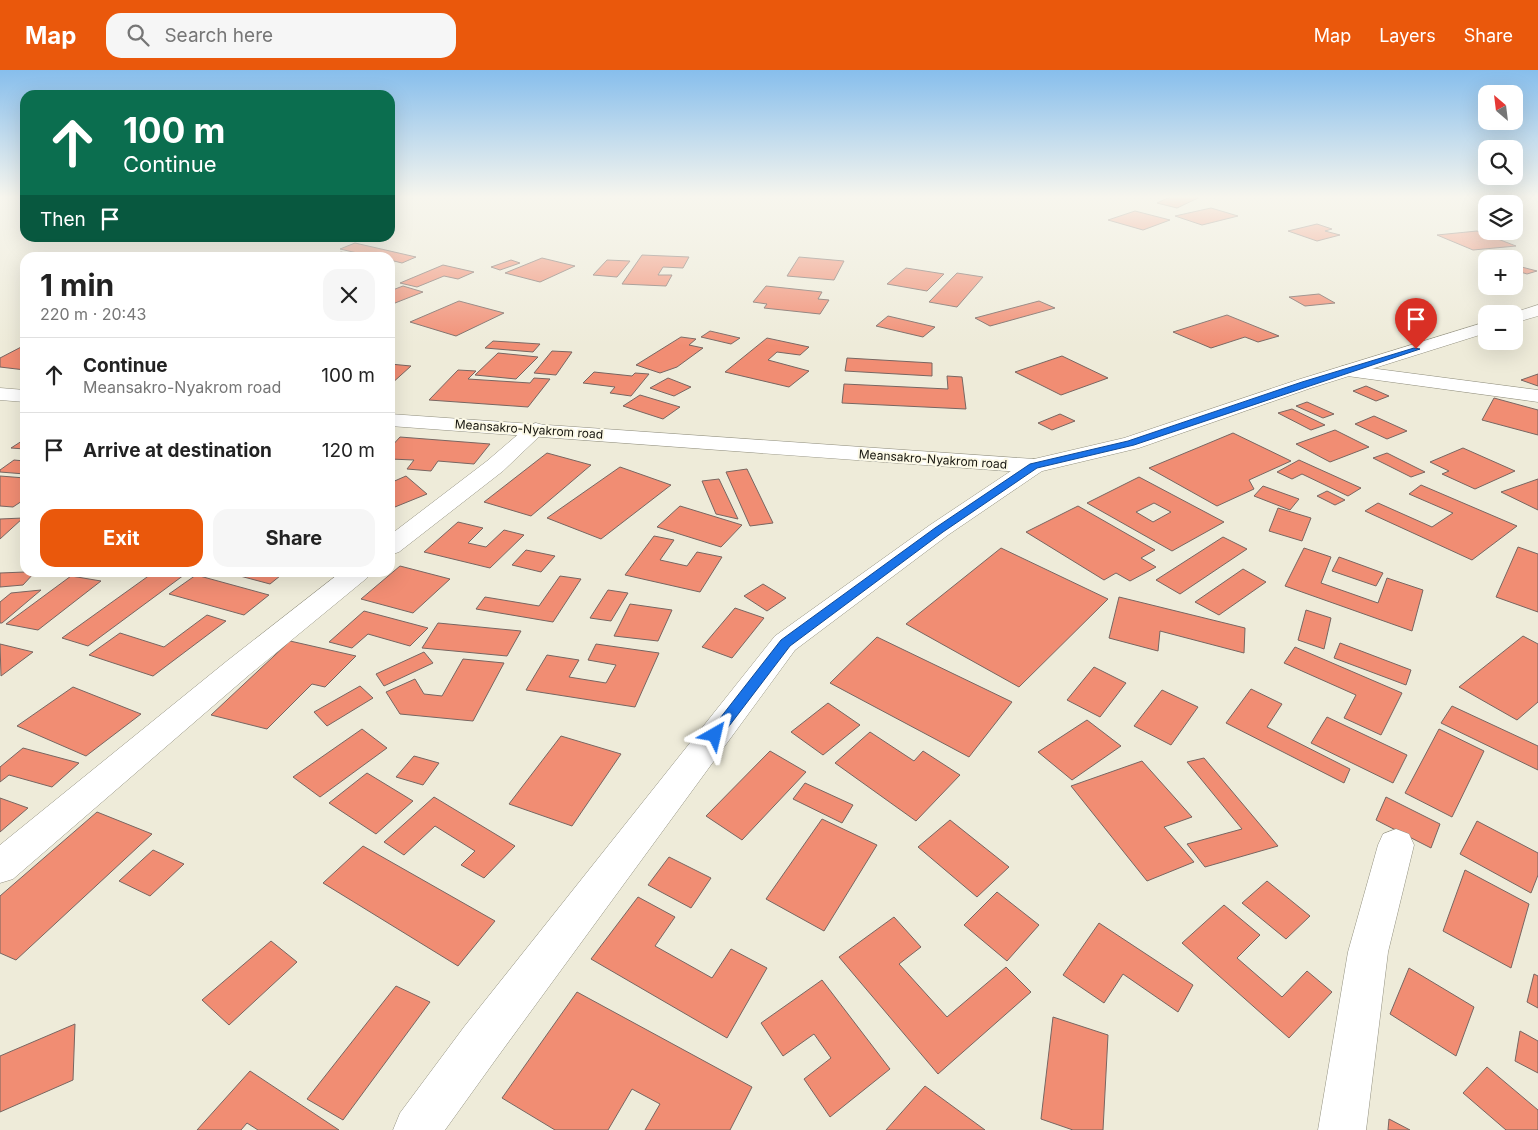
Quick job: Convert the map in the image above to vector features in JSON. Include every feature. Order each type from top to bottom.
[{"type":"street","points":[[1523,315],[1538,310]]},
{"type":"street","name":"Meansakro-Nyakrom road","points":[[395,420],[1034,466],[1131,443],[1347,371],[1478,330]]},
{"type":"street","points":[[1347,371],[1538,396]]},
{"type":"street","points":[[0,394],[20,396]]},
{"type":"street","points":[[395,543],[495,466],[536,429]]},
{"type":"street","points":[[418,1130],[492,1027],[785,643],[939,530],[1034,466]]},
{"type":"street","points":[[0,867],[238,668],[352,577]]},
{"type":"street","points":[[1342,1130],[1368,952],[1396,845]]},
{"type":"building","points":[[346,246],[370,246],[394,252],[353,252],[340,249]]},
{"type":"building","points":[[1465,246],[1511,246],[1473,250]]},
{"type":"building","points":[[395,252],[416,257],[402,263],[395,261]]},
{"type":"building","points":[[642,255],[689,257],[683,268],[663,267],[658,275],[672,275],[666,286],[622,284]]},
{"type":"building","points":[[799,257],[844,261],[834,280],[787,276]]},
{"type":"building","points":[[542,258],[575,266],[540,282],[505,273]]},
{"type":"building","points":[[511,260],[520,263],[500,270],[491,267]]},
{"type":"building","points":[[607,260],[630,261],[617,277],[593,275]]},
{"type":"building","points":[[443,265],[474,272],[458,279],[444,276],[417,287],[400,283]]},
{"type":"building","points":[[1523,267],[1537,271],[1527,274],[1523,273]]},
{"type":"building","points":[[906,268],[944,274],[927,291],[887,284]]},
{"type":"building","points":[[957,273],[983,277],[957,307],[929,302]]},
{"type":"building","points":[[403,286],[423,292],[395,303],[395,289]]},
{"type":"building","points":[[766,286],[822,292],[818,299],[829,300],[820,314],[764,308],[767,304],[753,302]]},
{"type":"building","points":[[1319,294],[1335,303],[1305,306],[1289,297]]},
{"type":"building","points":[[459,301],[504,313],[456,336],[410,322]]},
{"type":"building","points":[[1039,301],[1055,308],[990,326],[975,318]]},
{"type":"building","points":[[1227,315],[1279,336],[1258,342],[1245,337],[1211,348],[1173,332]]},
{"type":"building","points":[[888,316],[935,327],[923,337],[876,326]]},
{"type":"building","points":[[710,331],[740,338],[731,344],[701,337]]},
{"type":"building","points":[[681,337],[696,339],[689,345],[703,348],[677,367],[660,373],[636,365]]},
{"type":"building","points":[[767,338],[809,347],[800,355],[777,352],[768,360],[809,371],[789,387],[725,372]]},
{"type":"building","points":[[493,341],[540,344],[533,352],[485,348]]},
{"type":"building","points":[[20,348],[20,369],[0,367],[0,358]]},
{"type":"building","points":[[552,351],[572,352],[556,375],[534,373]]},
{"type":"building","points":[[498,353],[538,357],[516,379],[475,375]]},
{"type":"building","points":[[1062,356],[1108,378],[1061,395],[1015,372]]},
{"type":"building","points":[[847,358],[932,363],[932,376],[845,371]]},
{"type":"building","points":[[395,364],[411,366],[395,380]]},
{"type":"building","points":[[458,370],[476,371],[468,379],[530,383],[534,378],[550,379],[528,407],[429,400]]},
{"type":"building","points":[[594,372],[632,376],[635,373],[649,374],[631,396],[610,393],[615,387],[583,383]]},
{"type":"building","points":[[1538,374],[1538,386],[1521,380]]},
{"type":"building","points":[[947,376],[962,377],[966,409],[842,403],[844,384],[948,389]]},
{"type":"building","points":[[668,378],[691,387],[674,396],[650,388]]},
{"type":"building","points":[[1366,386],[1389,396],[1376,401],[1353,391]]},
{"type":"building","points":[[640,395],[680,407],[663,419],[623,406]]},
{"type":"building","points":[[1494,398],[1538,410],[1538,435],[1482,420]]},
{"type":"building","points":[[1307,402],[1334,414],[1323,418],[1296,406]]},
{"type":"building","points":[[1292,409],[1325,425],[1311,430],[1278,413]]},
{"type":"building","points":[[1060,414],[1075,421],[1052,430],[1038,423]]},
{"type":"building","points":[[1374,416],[1407,431],[1387,439],[1355,424]]},
{"type":"building","points":[[1335,430],[1369,447],[1330,462],[1296,444]]},
{"type":"building","points":[[1233,433],[1291,461],[1249,480],[1254,489],[1217,506],[1149,468]]},
{"type":"building","points":[[400,437],[490,444],[474,464],[438,461],[431,471],[407,469],[414,460],[395,459],[395,442]]},
{"type":"building","points":[[20,442],[20,449],[11,448]]},
{"type":"building","points":[[1463,448],[1515,471],[1475,489],[1442,474],[1449,471],[1430,462]]},
{"type":"building","points":[[547,453],[591,465],[531,516],[484,502]]},
{"type":"building","points":[[1387,453],[1425,472],[1411,477],[1373,458]]},
{"type":"building","points":[[14,460],[20,461],[20,474],[0,472],[0,470]]},
{"type":"building","points":[[1299,460],[1361,488],[1348,496],[1302,474],[1292,479],[1277,472]]},
{"type":"building","points":[[620,467],[671,485],[601,539],[547,518]]},
{"type":"building","points":[[747,469],[773,523],[750,526],[726,472]]},
{"type":"building","points":[[0,476],[20,478],[20,502],[13,507],[0,506]]},
{"type":"building","points":[[406,476],[427,494],[395,507],[395,481]]},
{"type":"building","points":[[1139,477],[1224,522],[1172,551],[1087,503]],"holes":[[[1154,503],[1171,512],[1153,522],[1136,512]]]},
{"type":"building","points":[[719,479],[738,519],[716,514],[702,481]]},
{"type":"building","points":[[1538,479],[1538,510],[1501,492]]},
{"type":"building","points":[[1421,485],[1517,526],[1472,560],[1365,511],[1378,503],[1432,527],[1453,513],[1409,494]]},
{"type":"building","points":[[1263,486],[1299,499],[1290,510],[1254,496]]},
{"type":"building","points":[[1327,491],[1345,500],[1335,505],[1317,496]]},
{"type":"building","points":[[680,506],[742,525],[721,547],[657,527]]},
{"type":"building","points":[[1078,506],[1155,550],[1141,558],[1156,567],[1130,581],[1116,573],[1104,580],[1026,532]]},
{"type":"building","points":[[1278,508],[1311,518],[1302,541],[1269,531]]},
{"type":"building","points":[[20,518],[20,521],[0,539],[0,519]]},
{"type":"building","points":[[458,522],[483,528],[468,543],[486,547],[504,530],[524,535],[490,568],[424,552]]},
{"type":"building","points":[[654,536],[674,540],[660,560],[687,566],[697,552],[722,557],[700,592],[625,575]]},
{"type":"building","points":[[1223,537],[1247,549],[1180,594],[1156,580]]},
{"type":"building","points":[[1518,547],[1538,554],[1538,612],[1496,597]]},
{"type":"building","points":[[1001,548],[1108,599],[1019,687],[906,624]]},
{"type":"building","points":[[1304,548],[1331,557],[1321,583],[1378,603],[1387,578],[1423,590],[1412,631],[1285,586]]},
{"type":"building","points":[[526,550],[555,556],[541,572],[512,565]]},
{"type":"building","points":[[1339,557],[1383,573],[1376,586],[1332,571]]},
{"type":"building","points":[[400,566],[450,579],[413,613],[361,599],[387,577],[395,577],[395,570]]},
{"type":"building","points":[[1243,569],[1266,582],[1219,615],[1195,602]]},
{"type":"building","points":[[20,572],[20,577],[30,577],[23,585],[0,587],[0,573]]},
{"type":"building","points":[[560,576],[581,579],[553,622],[476,609],[485,597],[539,606]]},
{"type":"building","points":[[70,577],[101,581],[38,630],[6,624]]},
{"type":"building","points":[[147,577],[181,577],[88,646],[62,638]]},
{"type":"building","points":[[193,577],[203,577],[269,595],[244,615],[169,594]]},
{"type":"building","points":[[244,577],[279,577],[270,584]]},
{"type":"building","points":[[763,584],[786,598],[767,611],[744,596]]},
{"type":"building","points":[[41,590],[0,623],[0,602],[11,593]]},
{"type":"building","points":[[608,590],[628,593],[611,621],[590,618]]},
{"type":"building","points":[[1119,597],[1245,628],[1244,653],[1160,631],[1158,651],[1109,638]]},
{"type":"building","points":[[630,604],[672,610],[658,641],[614,636]]},
{"type":"building","points":[[735,608],[764,618],[732,658],[702,647]]},
{"type":"building","points":[[1306,610],[1331,618],[1324,649],[1298,640]]},
{"type":"building","points":[[364,611],[428,628],[410,646],[368,634],[352,648],[329,642]]},
{"type":"building","points":[[207,615],[226,621],[153,676],[89,655],[120,633],[164,647]]},
{"type":"building","points":[[438,623],[521,631],[507,656],[422,648]]},
{"type":"building","points":[[1523,636],[1538,644],[1538,702],[1517,720],[1459,687]]},
{"type":"building","points":[[877,637],[1012,702],[969,757],[830,683]]},
{"type":"building","points":[[290,641],[356,656],[325,687],[312,684],[267,729],[211,715]]},
{"type":"building","points":[[1340,643],[1411,670],[1406,685],[1334,658]]},
{"type":"building","points":[[0,644],[33,652],[1,676]]},
{"type":"building","points":[[596,644],[659,653],[635,707],[526,690],[547,655],[579,660],[569,677],[606,683],[616,665],[588,660]]},
{"type":"building","points":[[1295,647],[1402,693],[1381,735],[1344,718],[1356,695],[1284,663]]},
{"type":"building","points":[[424,652],[433,663],[384,686],[376,674]]},
{"type":"building","points":[[463,659],[504,663],[473,721],[400,714],[386,692],[415,679],[424,694],[442,696]]},
{"type":"building","points":[[1094,667],[1126,683],[1100,717],[1067,700]]},
{"type":"building","points":[[360,686],[373,698],[327,726],[314,712]]},
{"type":"building","points":[[73,687],[141,714],[86,756],[17,726]]},
{"type":"building","points":[[1251,689],[1282,704],[1267,727],[1350,769],[1344,783],[1226,723]]},
{"type":"building","points":[[1162,690],[1198,707],[1171,745],[1134,726]]},
{"type":"building","points":[[828,703],[860,725],[823,755],[791,732]]},
{"type":"building","points":[[1452,706],[1538,746],[1538,770],[1441,723]]},
{"type":"building","points":[[1327,717],[1407,755],[1393,783],[1311,743]]},
{"type":"building","points":[[1087,720],[1121,746],[1072,780],[1038,752]]},
{"type":"building","points":[[362,729],[387,748],[320,797],[293,777]]},
{"type":"building","points":[[1439,729],[1484,751],[1452,817],[1405,793]]},
{"type":"building","points":[[870,732],[914,761],[923,751],[960,775],[916,821],[835,763]]},
{"type":"building","points":[[561,736],[621,754],[572,826],[509,804]]},
{"type":"building","points":[[23,748],[79,763],[52,787],[9,775],[0,782],[0,767]]},
{"type":"building","points":[[770,751],[806,772],[742,840],[706,816]]},
{"type":"building","points":[[414,756],[439,763],[423,785],[396,777]]},
{"type":"building","points":[[1204,758],[1278,846],[1205,867],[1187,844],[1242,829],[1187,762]]},
{"type":"building","points":[[1142,761],[1192,817],[1164,827],[1194,862],[1147,881],[1071,786]]},
{"type":"building","points":[[367,773],[413,801],[376,834],[329,803]]},
{"type":"building","points":[[805,783],[853,805],[842,823],[793,799]]},
{"type":"building","points":[[434,797],[515,846],[484,878],[461,865],[475,851],[435,826],[404,855],[384,842]]},
{"type":"building","points":[[1386,797],[1440,824],[1431,848],[1376,820]]},
{"type":"building","points":[[0,798],[28,808],[0,832]]},
{"type":"building","points":[[97,812],[152,834],[16,960],[0,953],[0,896]]},
{"type":"building","points":[[822,819],[877,845],[824,931],[766,899]]},
{"type":"building","points":[[950,820],[1009,867],[977,897],[918,847]]},
{"type":"building","points":[[1477,821],[1538,853],[1538,875],[1531,893],[1460,854]]},
{"type":"building","points":[[363,846],[495,921],[458,966],[323,883]]},
{"type":"building","points":[[153,850],[184,864],[150,896],[119,881]]},
{"type":"building","points":[[669,857],[711,878],[691,908],[648,885]]},
{"type":"building","points":[[1465,870],[1529,904],[1511,968],[1443,931]]},
{"type":"building","points":[[1267,881],[1310,916],[1286,939],[1242,903]]},
{"type":"building","points":[[997,892],[1039,925],[1007,961],[964,925]]},
{"type":"building","points":[[638,897],[675,917],[655,946],[712,978],[731,949],[767,968],[727,1038],[591,959]]},
{"type":"building","points":[[1224,905],[1260,935],[1237,958],[1282,997],[1307,971],[1332,992],[1289,1038],[1182,943]]},
{"type":"building","points":[[894,917],[921,947],[899,964],[947,1017],[1006,967],[1031,992],[938,1074],[839,957]]},
{"type":"building","points":[[1099,923],[1193,985],[1178,1012],[1123,974],[1104,1003],[1063,975]]},
{"type":"building","points":[[271,941],[297,962],[229,1025],[202,1000]]},
{"type":"building","points":[[1409,968],[1474,1007],[1456,1056],[1390,1014]]},
{"type":"building","points":[[1534,974],[1538,976],[1538,1008],[1527,1002]]},
{"type":"building","points":[[822,980],[890,1069],[830,1117],[804,1079],[831,1058],[814,1034],[783,1056],[761,1023]]},
{"type":"building","points":[[396,986],[430,1002],[343,1120],[307,1099]]},
{"type":"building","points":[[577,992],[752,1087],[730,1130],[645,1130],[660,1104],[632,1089],[608,1130],[555,1130],[502,1098]]},
{"type":"building","points":[[1053,1017],[1108,1035],[1103,1130],[1073,1130],[1041,1119]]},
{"type":"building","points":[[75,1024],[73,1080],[0,1112],[0,1056]]},
{"type":"building","points":[[1520,1031],[1538,1041],[1538,1073],[1515,1061]]},
{"type":"building","points":[[1487,1067],[1538,1110],[1538,1130],[1506,1130],[1463,1093]]},
{"type":"building","points":[[250,1071],[339,1130],[258,1130],[247,1123],[241,1130],[197,1130]]},
{"type":"building","points":[[925,1086],[985,1130],[886,1130]]},
{"type":"building","points":[[1389,1119],[1410,1130],[1388,1130]]},
{"type":"route","points":[[715,735],[785,643],[939,530],[1034,466],[1131,443],[1304,384],[1416,349]]}]
